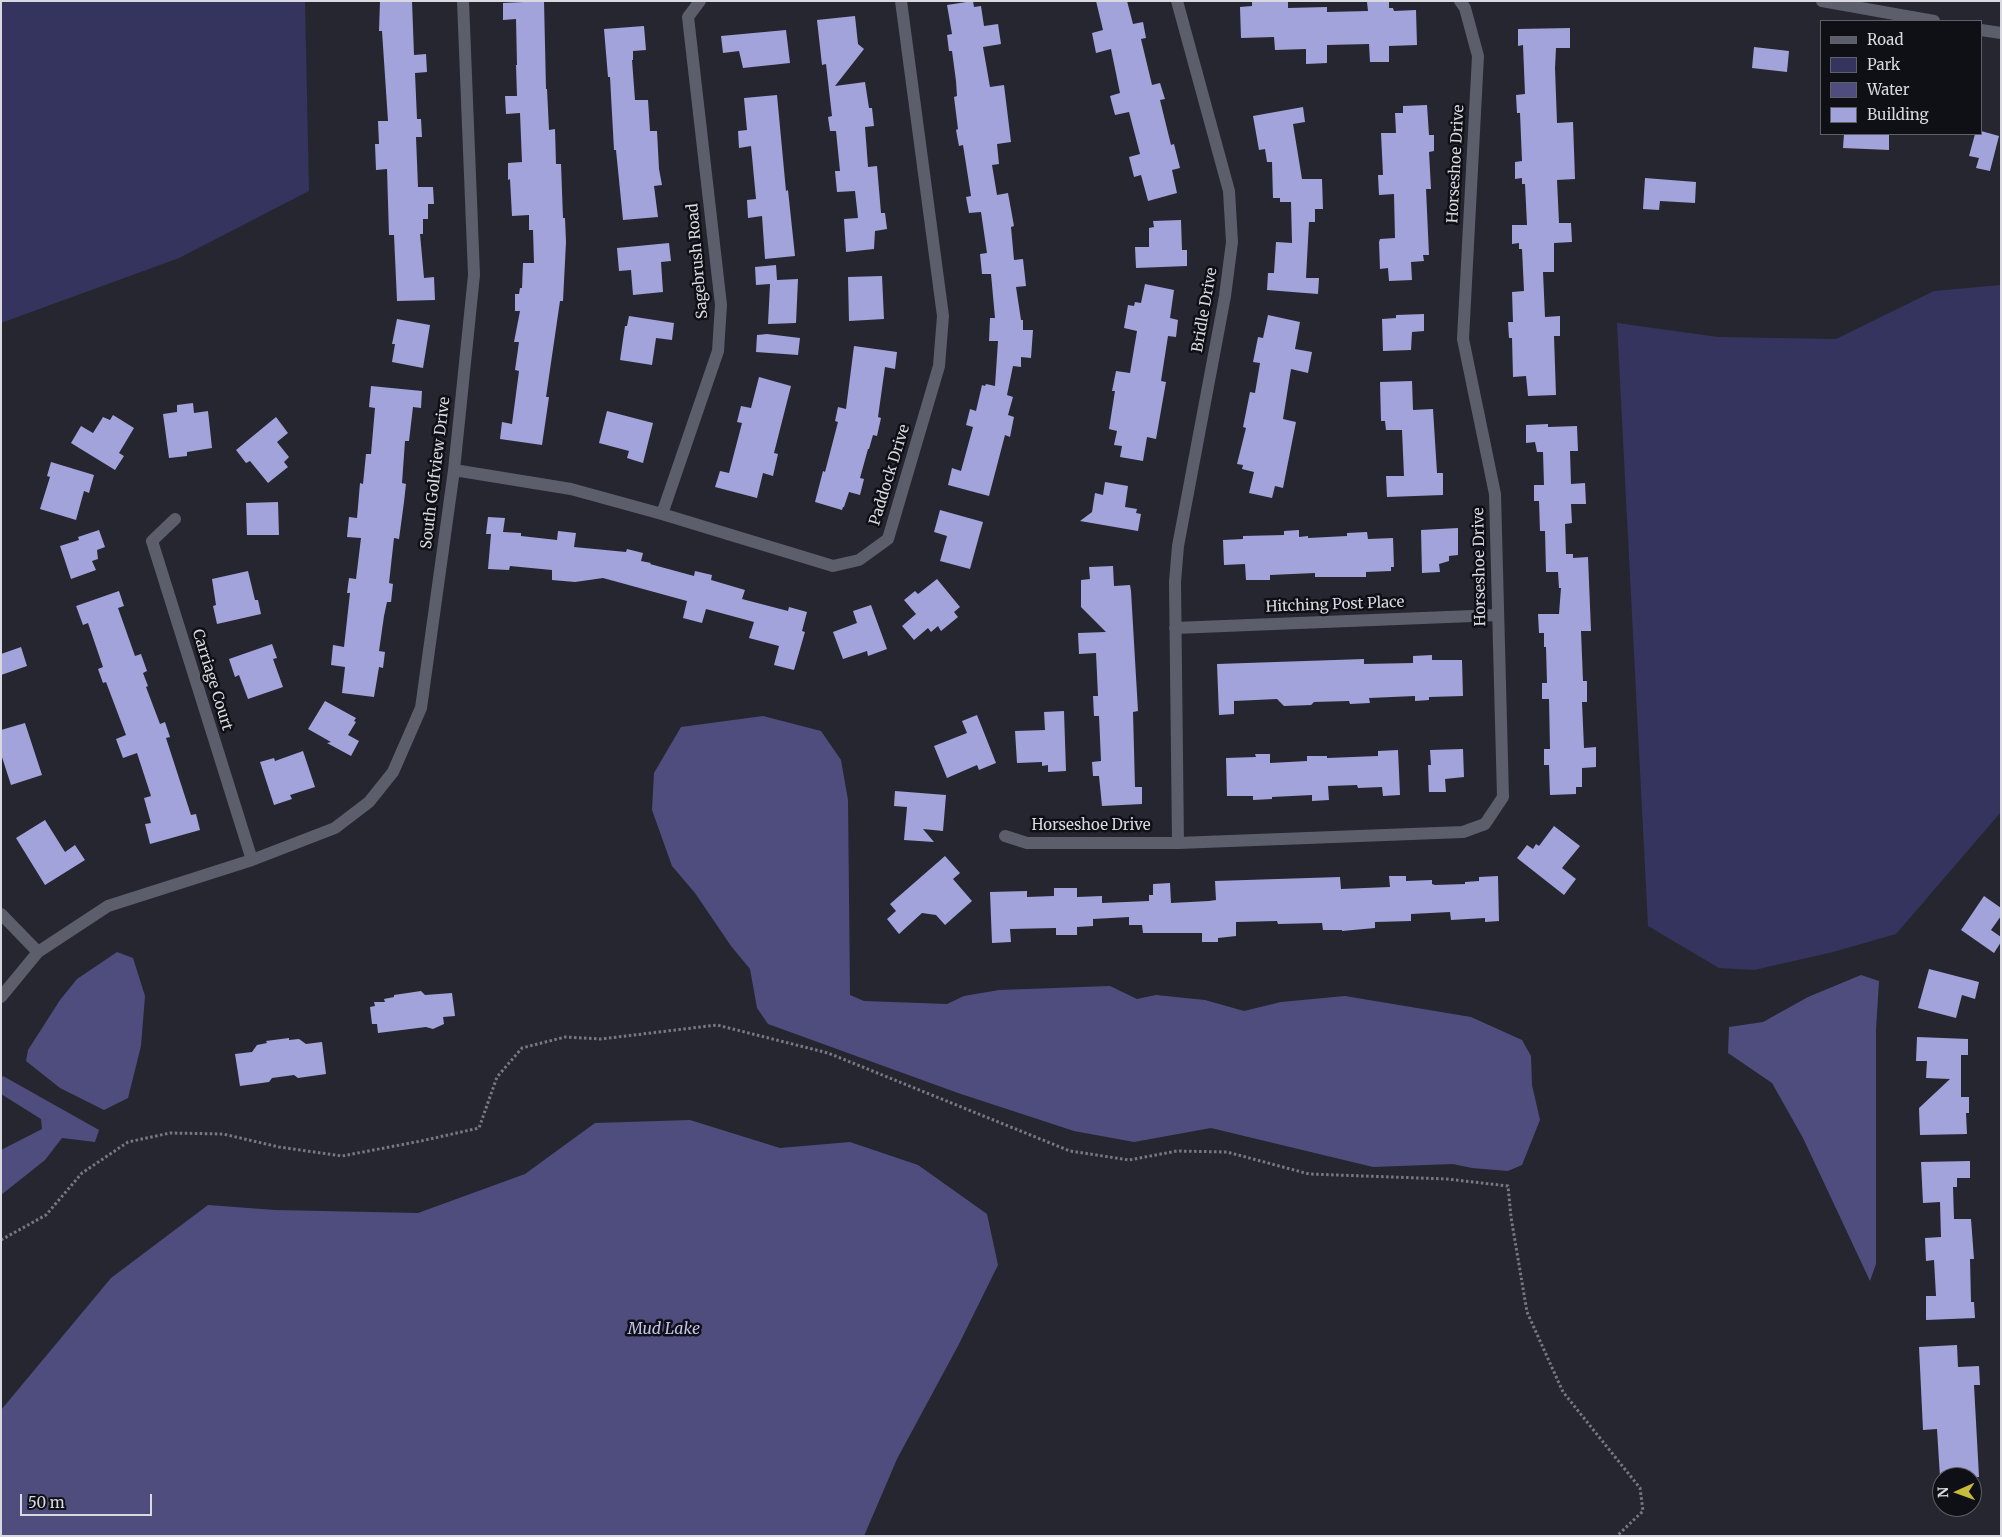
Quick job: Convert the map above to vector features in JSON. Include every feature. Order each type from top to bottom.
[{"type":"street","name":"South Golfview Drive","points":[[1,997],[38,952],[108,906],[252,860],[336,828],[369,802],[393,772],[421,708],[454,470],[474,276],[463,1]]},
{"type":"street","name":"Sagebrush Road","points":[[662,514],[718,351],[721,305],[688,17],[700,1]]},
{"type":"street","name":"Paddock Drive","points":[[454,470],[571,489],[662,514],[834,566],[859,560],[888,539],[939,366],[943,316],[901,1]]},
{"type":"street","name":"Bridle Drive","points":[[1175,628],[1175,582],[1178,546],[1225,296],[1232,242],[1229,191],[1177,1]]},
{"type":"street","name":"Horseshoe Drive","points":[[1005,836],[1027,843],[1178,843],[1464,832],[1485,824],[1503,797],[1495,494],[1463,339],[1478,56],[1465,8],[1460,1]]},
{"type":"street","points":[[1822,1],[1928,20]]},
{"type":"street","points":[[1982,30],[2001,34]]},
{"type":"street","name":"Carriage Court","points":[[175,519],[152,541],[252,860]]},
{"type":"street","name":"Hitching Post Place","points":[[1175,628],[1497,615]]},
{"type":"street","points":[[1175,628],[1178,843]]},
{"type":"street","points":[[1,914],[38,952]]},
{"type":"path","points":[[1,1240],[46,1215],[82,1173],[128,1142],[170,1134],[223,1134],[279,1147],[342,1156],[421,1141],[479,1128],[497,1077],[522,1048],[565,1037],[601,1039],[717,1025],[828,1052],[1070,1151],[1129,1160],[1177,1151],[1227,1152],[1310,1174],[1447,1179],[1508,1186],[1511,1218],[1527,1312],[1563,1392],[1640,1488],[1642,1511],[1617,1536]]},
{"type":"green space","points":[[1,1],[305,1],[309,191],[179,258],[1,323]]},
{"type":"green space","points":[[2001,285],[2001,812],[1896,934],[1833,952],[1754,970],[1719,968],[1648,926],[1617,323],[1718,337],[1836,339],[1934,291]]},
{"type":"water","points":[[763,716],[821,731],[841,760],[848,800],[850,995],[864,1001],[947,1004],[964,996],[999,990],[1110,986],[1137,999],[1156,995],[1205,1000],[1244,1011],[1281,1002],[1345,996],[1471,1017],[1522,1040],[1531,1056],[1532,1085],[1540,1120],[1522,1165],[1508,1171],[1472,1168],[1453,1164],[1373,1167],[1211,1128],[1134,1142],[1074,1131],[958,1093],[768,1024],[757,1008],[750,969],[731,946],[695,893],[672,866],[652,810],[654,773],[681,727]]},
{"type":"water","points":[[117,952],[133,958],[145,996],[141,1046],[128,1098],[104,1110],[60,1088],[26,1061],[28,1050],[60,1000],[77,979]]},
{"type":"water","points":[[1861,975],[1879,981],[1876,1030],[1876,1264],[1870,1281],[1803,1138],[1772,1083],[1728,1053],[1729,1027],[1763,1022],[1808,997]]},
{"type":"water","points":[[3,1076],[99,1130],[95,1142],[62,1138],[45,1160],[1,1195],[1,1150],[42,1129],[41,1119],[1,1094],[1,1079]]},
{"type":"water","name":"Mud Lake","points":[[690,1120],[780,1148],[850,1142],[918,1165],[987,1214],[998,1265],[959,1344],[897,1459],[864,1536],[1,1536],[1,1410],[111,1278],[208,1205],[275,1210],[418,1213],[525,1174],[595,1123]]},
{"type":"building","points":[[380,1],[412,1],[414,55],[426,54],[427,72],[415,73],[417,119],[421,119],[422,137],[416,137],[418,187],[433,187],[434,204],[428,204],[428,219],[423,219],[423,234],[420,234],[424,278],[434,277],[435,300],[397,301],[394,235],[389,235],[387,169],[376,170],[375,144],[379,144],[378,121],[388,121],[382,31],[379,31]]},
{"type":"building","points":[[544,1],[549,130],[555,129],[556,164],[561,164],[566,242],[563,301],[560,301],[546,397],[549,397],[542,445],[500,439],[502,422],[512,424],[519,371],[515,370],[519,342],[514,342],[520,311],[515,311],[515,294],[519,294],[520,288],[522,288],[523,263],[534,263],[533,230],[529,230],[529,215],[512,216],[508,163],[522,162],[520,113],[506,114],[505,96],[517,96],[516,19],[503,20],[503,3]]},
{"type":"building","points":[[973,1],[974,7],[981,6],[984,26],[998,24],[1001,44],[983,47],[990,87],[1004,85],[1011,142],[997,144],[999,164],[992,165],[997,195],[1008,193],[1014,226],[1011,227],[1014,260],[1023,259],[1026,286],[1016,287],[1021,320],[1023,320],[1023,330],[1033,330],[1031,358],[1021,357],[1021,367],[1013,366],[1007,395],[1013,397],[1008,415],[1014,417],[1010,437],[1005,435],[989,496],[948,485],[952,468],[961,471],[973,427],[966,425],[970,409],[976,411],[982,385],[995,386],[998,341],[989,341],[990,318],[995,318],[991,274],[982,274],[980,254],[987,253],[981,212],[969,213],[966,197],[971,196],[963,145],[959,146],[956,130],[958,129],[954,97],[957,96],[956,81],[952,51],[949,51],[947,35],[952,34],[947,5]]},
{"type":"building","points":[[1096,1],[1127,1],[1133,24],[1143,22],[1146,38],[1141,39],[1152,85],[1160,83],[1165,99],[1160,100],[1171,145],[1174,144],[1180,168],[1172,170],[1177,193],[1148,201],[1141,175],[1134,177],[1129,157],[1140,154],[1129,112],[1115,115],[1110,96],[1120,93],[1111,49],[1096,53],[1092,33],[1103,30]]},
{"type":"building","points":[[1252,1],[1288,1],[1288,8],[1327,7],[1327,12],[1368,11],[1367,2],[1389,1],[1389,8],[1393,8],[1394,11],[1416,10],[1417,45],[1389,46],[1389,62],[1370,62],[1369,44],[1327,45],[1327,63],[1306,64],[1306,49],[1275,50],[1274,37],[1241,38],[1240,7],[1252,6]]},
{"type":"building","points":[[855,16],[858,44],[864,49],[835,86],[865,82],[869,108],[872,108],[874,126],[865,127],[868,167],[877,166],[881,213],[885,213],[887,229],[875,231],[874,249],[846,252],[844,219],[858,218],[855,191],[837,192],[835,171],[840,171],[836,131],[830,131],[828,117],[832,116],[826,64],[822,65],[817,20]]},
{"type":"building","points":[[644,26],[646,50],[633,51],[635,100],[648,100],[650,131],[657,131],[659,169],[662,185],[654,186],[658,217],[623,220],[616,150],[614,150],[610,77],[608,77],[604,29]]},
{"type":"building","points":[[1570,28],[1570,48],[1556,48],[1555,68],[1557,123],[1573,122],[1575,179],[1557,180],[1559,223],[1571,223],[1572,242],[1554,243],[1554,272],[1543,272],[1545,317],[1560,316],[1560,336],[1554,336],[1556,395],[1528,396],[1526,376],[1513,377],[1512,338],[1509,338],[1508,322],[1513,322],[1512,292],[1524,291],[1522,249],[1519,249],[1519,243],[1512,244],[1512,225],[1527,225],[1525,184],[1522,184],[1522,178],[1515,179],[1515,162],[1522,161],[1520,113],[1517,113],[1516,95],[1525,94],[1523,45],[1518,46],[1518,29]]},
{"type":"building","points":[[786,30],[790,63],[743,68],[739,51],[723,53],[721,36]]},
{"type":"building","points":[[1754,47],[1789,51],[1787,72],[1752,68]]},
{"type":"building","points":[[777,95],[786,191],[788,190],[795,256],[765,259],[762,216],[748,218],[747,200],[756,199],[751,146],[739,148],[738,131],[747,130],[744,98]]},
{"type":"building","points":[[1427,105],[1429,135],[1434,135],[1434,151],[1429,152],[1431,189],[1426,189],[1429,255],[1423,255],[1424,261],[1411,262],[1412,280],[1389,281],[1388,268],[1380,269],[1379,242],[1380,239],[1395,238],[1394,194],[1379,195],[1378,175],[1383,175],[1381,133],[1396,133],[1395,113],[1403,113],[1403,106]]},
{"type":"building","points":[[1303,107],[1305,122],[1293,124],[1302,179],[1322,179],[1323,209],[1315,209],[1315,222],[1309,222],[1306,278],[1319,278],[1318,294],[1267,290],[1268,273],[1274,273],[1276,242],[1292,243],[1291,202],[1280,202],[1280,198],[1273,198],[1272,162],[1267,162],[1265,149],[1259,150],[1253,116]]},
{"type":"building","points":[[1982,131],[1999,136],[1990,171],[1976,168],[1979,158],[1969,156],[1975,135],[1982,135]]},
{"type":"building","points":[[1844,135],[1889,135],[1889,150],[1843,148]]},
{"type":"building","points":[[1645,178],[1696,182],[1695,203],[1660,201],[1659,210],[1643,209]]},
{"type":"building","points":[[1181,220],[1182,250],[1187,250],[1187,266],[1136,268],[1135,247],[1149,247],[1149,228],[1154,227],[1153,221]]},
{"type":"building","points":[[669,243],[671,261],[661,262],[663,292],[633,295],[631,270],[619,271],[617,248]]},
{"type":"building","points":[[776,265],[777,280],[798,279],[796,323],[768,324],[770,284],[756,285],[755,267]]},
{"type":"building","points":[[882,276],[884,319],[849,321],[848,277]]},
{"type":"building","points":[[1145,284],[1174,290],[1170,318],[1178,320],[1176,337],[1168,336],[1161,381],[1166,382],[1156,439],[1147,437],[1143,461],[1120,457],[1122,446],[1114,445],[1117,431],[1109,429],[1115,391],[1112,391],[1116,371],[1130,373],[1137,331],[1124,328],[1128,305],[1134,306],[1135,302],[1141,303]]},
{"type":"building","points":[[1424,314],[1424,331],[1412,332],[1411,350],[1383,351],[1382,319],[1396,318],[1396,315]]},
{"type":"building","points":[[1268,315],[1300,322],[1295,349],[1312,352],[1308,373],[1291,369],[1283,419],[1296,422],[1283,488],[1275,486],[1272,498],[1249,493],[1254,472],[1242,469],[1243,465],[1237,464],[1246,428],[1243,427],[1250,392],[1255,393],[1260,363],[1253,362],[1258,337],[1263,338]]},
{"type":"building","points":[[629,316],[674,323],[672,340],[656,338],[652,365],[620,360],[625,326],[627,326]]},
{"type":"building","points":[[397,319],[430,325],[423,368],[392,362],[395,344],[392,344]]},
{"type":"building","points":[[767,334],[800,338],[798,355],[756,352],[757,335]]},
{"type":"building","points":[[854,346],[897,352],[895,369],[885,367],[878,417],[881,418],[877,436],[873,435],[860,478],[864,479],[860,495],[849,492],[842,510],[815,502],[838,422],[835,421],[838,407],[846,409]]},
{"type":"building","points":[[759,377],[791,386],[774,453],[778,454],[773,476],[763,473],[757,498],[715,487],[720,471],[729,473],[742,423],[737,422],[741,406],[751,408]]},
{"type":"building","points":[[1412,381],[1413,410],[1433,409],[1437,473],[1443,473],[1443,495],[1387,497],[1386,476],[1404,476],[1402,430],[1386,430],[1385,421],[1381,421],[1380,382]]},
{"type":"building","points":[[371,386],[422,391],[421,408],[413,407],[409,441],[405,441],[402,483],[406,484],[404,502],[399,539],[394,538],[389,583],[393,584],[391,602],[387,602],[379,651],[385,652],[383,668],[379,667],[374,697],[342,693],[345,667],[331,665],[333,645],[344,647],[350,593],[347,593],[349,578],[356,579],[361,538],[347,537],[349,517],[357,518],[360,483],[363,484],[366,454],[371,454],[375,408],[369,407]]},
{"type":"building","points":[[193,403],[194,413],[208,411],[212,448],[187,452],[187,456],[169,458],[163,414],[177,412],[177,405]]},
{"type":"building","points":[[607,411],[653,423],[643,463],[627,458],[629,451],[599,443]]},
{"type":"building","points":[[113,415],[134,428],[119,453],[124,456],[115,470],[71,443],[81,426],[93,433],[103,417],[110,420]]},
{"type":"building","points":[[276,417],[288,433],[277,442],[289,457],[284,462],[288,467],[268,483],[250,461],[246,463],[236,450]]},
{"type":"building","points":[[1548,424],[1548,427],[1577,426],[1578,451],[1570,451],[1571,484],[1585,483],[1586,504],[1571,504],[1572,523],[1565,524],[1566,554],[1573,554],[1573,558],[1588,557],[1591,631],[1581,631],[1583,681],[1587,681],[1587,702],[1582,702],[1584,748],[1596,747],[1596,767],[1582,768],[1582,787],[1576,787],[1576,794],[1550,795],[1549,765],[1544,765],[1544,749],[1550,749],[1549,699],[1542,699],[1542,683],[1547,683],[1546,647],[1544,647],[1544,633],[1539,633],[1538,614],[1559,614],[1561,588],[1559,588],[1558,572],[1546,572],[1545,531],[1540,531],[1539,501],[1534,501],[1534,485],[1544,485],[1543,452],[1537,452],[1535,442],[1526,443],[1526,425]]},
{"type":"building","points":[[51,462],[94,475],[89,493],[84,491],[76,520],[40,509],[50,477],[47,476]]},
{"type":"building","points":[[1105,482],[1128,486],[1125,507],[1137,509],[1136,513],[1141,514],[1138,531],[1080,521],[1092,512],[1095,493],[1103,495]]},
{"type":"building","points":[[278,502],[279,535],[247,535],[246,503]]},
{"type":"building","points":[[940,510],[983,522],[970,569],[940,561],[947,536],[934,532]]},
{"type":"building","points":[[488,517],[505,518],[503,532],[521,533],[521,536],[557,540],[558,531],[576,533],[574,547],[626,552],[627,549],[643,553],[641,561],[694,576],[695,571],[712,575],[711,580],[745,590],[742,599],[788,611],[789,607],[807,612],[802,631],[805,632],[794,670],[774,665],[779,646],[749,638],[754,622],[706,609],[702,623],[683,618],[687,601],[603,578],[575,582],[552,580],[552,570],[510,566],[509,570],[488,569],[491,534],[486,534]]},
{"type":"building","points":[[1458,528],[1458,555],[1449,556],[1449,561],[1439,564],[1440,572],[1422,573],[1421,530]]},
{"type":"building","points":[[99,530],[105,547],[97,550],[98,559],[92,561],[96,570],[71,579],[60,546],[79,540],[78,537]]},
{"type":"building","points":[[1299,530],[1299,537],[1308,536],[1308,538],[1347,536],[1347,533],[1367,532],[1368,539],[1393,538],[1394,567],[1391,567],[1391,571],[1366,572],[1366,577],[1315,577],[1315,573],[1270,575],[1270,580],[1246,580],[1245,564],[1224,565],[1223,540],[1243,539],[1243,536],[1284,535],[1284,531]]},
{"type":"building","points":[[1113,566],[1114,586],[1130,585],[1131,591],[1138,711],[1133,712],[1135,787],[1142,787],[1142,804],[1102,806],[1099,776],[1093,776],[1092,762],[1101,761],[1099,716],[1094,716],[1093,696],[1098,696],[1096,653],[1079,654],[1078,633],[1106,632],[1081,607],[1081,580],[1090,579],[1089,567]]},
{"type":"building","points":[[248,571],[255,600],[258,600],[261,614],[217,624],[213,606],[216,605],[212,579]]},
{"type":"building","points":[[937,579],[960,607],[954,612],[958,617],[941,631],[938,626],[931,632],[928,628],[914,640],[902,626],[916,614],[904,600],[915,591],[918,594]]},
{"type":"building","points":[[119,591],[124,606],[118,608],[135,656],[141,654],[147,671],[143,673],[148,686],[146,687],[160,724],[165,722],[170,737],[166,738],[191,815],[196,814],[200,830],[150,844],[145,824],[151,823],[144,798],[151,796],[137,753],[123,758],[116,739],[126,735],[106,682],[103,683],[98,669],[103,667],[88,623],[83,625],[76,606]]},
{"type":"building","points":[[871,605],[887,649],[868,656],[867,651],[843,659],[833,632],[857,623],[853,611]]},
{"type":"building","points":[[272,644],[277,658],[273,659],[283,687],[248,699],[239,675],[235,677],[229,659]]},
{"type":"building","points":[[21,647],[27,666],[1,675],[1,654]]},
{"type":"building","points":[[1432,655],[1432,660],[1462,660],[1463,696],[1429,697],[1429,700],[1415,701],[1415,696],[1369,698],[1370,703],[1350,704],[1349,701],[1314,702],[1311,705],[1284,706],[1277,699],[1234,701],[1234,714],[1219,715],[1217,664],[1364,659],[1364,664],[1413,663],[1413,656]]},
{"type":"building","points":[[325,701],[356,718],[354,721],[356,722],[348,735],[359,741],[351,756],[327,743],[331,742],[308,729]]},
{"type":"building","points":[[1064,711],[1066,771],[1048,772],[1048,765],[1042,766],[1042,762],[1017,763],[1015,731],[1045,730],[1044,712]]},
{"type":"building","points":[[977,715],[996,763],[979,770],[977,765],[947,778],[934,746],[967,733],[962,721]]},
{"type":"building","points":[[25,723],[42,775],[11,785],[1,754],[1,730]]},
{"type":"building","points":[[1463,749],[1464,777],[1445,779],[1446,792],[1429,792],[1428,765],[1431,765],[1430,750]]},
{"type":"building","points":[[1398,750],[1400,795],[1383,796],[1382,787],[1358,788],[1357,785],[1328,786],[1329,800],[1312,801],[1312,795],[1253,800],[1253,796],[1227,796],[1226,758],[1256,757],[1255,754],[1270,754],[1270,763],[1307,761],[1307,756],[1327,756],[1327,758],[1378,756],[1378,751]]},
{"type":"building","points":[[303,751],[315,787],[290,795],[292,799],[274,805],[260,762],[274,758],[275,761]]},
{"type":"building","points":[[895,791],[946,795],[943,831],[923,829],[934,842],[904,840],[907,807],[894,806]]},
{"type":"building","points":[[45,820],[65,852],[75,845],[85,860],[45,885],[16,838]]},
{"type":"building","points":[[1554,826],[1580,846],[1562,868],[1576,879],[1564,895],[1517,858],[1527,845],[1533,849],[1536,844],[1539,846]]},
{"type":"building","points":[[945,856],[960,873],[953,879],[972,901],[945,925],[936,915],[922,913],[899,934],[887,919],[896,911],[890,904]]},
{"type":"building","points":[[1389,876],[1406,876],[1406,881],[1432,880],[1432,884],[1435,885],[1465,884],[1465,882],[1479,881],[1479,877],[1498,876],[1499,921],[1485,922],[1485,918],[1451,920],[1450,912],[1411,914],[1411,921],[1375,922],[1375,928],[1342,931],[1323,930],[1322,923],[1278,924],[1277,921],[1236,922],[1236,936],[1218,938],[1218,942],[1202,942],[1202,933],[1143,933],[1142,925],[1129,925],[1129,917],[1093,919],[1093,926],[1077,927],[1077,935],[1056,935],[1056,928],[1010,929],[1011,942],[992,943],[990,892],[1027,891],[1027,897],[1054,896],[1054,888],[1077,888],[1077,897],[1102,896],[1102,903],[1149,901],[1149,895],[1153,895],[1153,884],[1170,883],[1171,903],[1216,900],[1215,881],[1340,877],[1341,889],[1390,887]]},
{"type":"building","points":[[1984,896],[2001,908],[2001,916],[1991,930],[2001,937],[2001,942],[1994,953],[1961,930]]},
{"type":"building","points":[[1929,969],[1979,982],[1975,999],[1962,995],[1956,1018],[1918,1008]]},
{"type":"building","points":[[421,991],[425,995],[452,993],[455,1016],[443,1017],[444,1024],[433,1029],[426,1027],[378,1033],[377,1024],[372,1024],[370,1007],[375,1006],[374,1002],[385,1002],[384,999],[394,997],[394,995]]},
{"type":"building","points":[[1917,1037],[1968,1039],[1968,1055],[1961,1055],[1961,1097],[1969,1097],[1969,1113],[1966,1113],[1967,1134],[1920,1135],[1919,1108],[1950,1079],[1926,1078],[1927,1061],[1916,1061]]},
{"type":"building","points":[[289,1038],[289,1040],[299,1039],[306,1044],[322,1042],[326,1074],[298,1078],[294,1075],[272,1078],[269,1082],[240,1086],[235,1054],[252,1052],[257,1045],[267,1043],[266,1041]]},
{"type":"building","points":[[1970,1161],[1970,1178],[1957,1178],[1957,1187],[1953,1187],[1954,1219],[1971,1219],[1974,1259],[1970,1259],[1971,1302],[1974,1302],[1975,1318],[1926,1320],[1926,1296],[1936,1296],[1934,1260],[1926,1261],[1925,1238],[1941,1237],[1940,1202],[1923,1203],[1921,1162]]},
{"type":"building","points":[[1957,1345],[1958,1367],[1979,1366],[1980,1385],[1974,1385],[1978,1467],[1939,1467],[1937,1429],[1923,1430],[1919,1347]]}]
